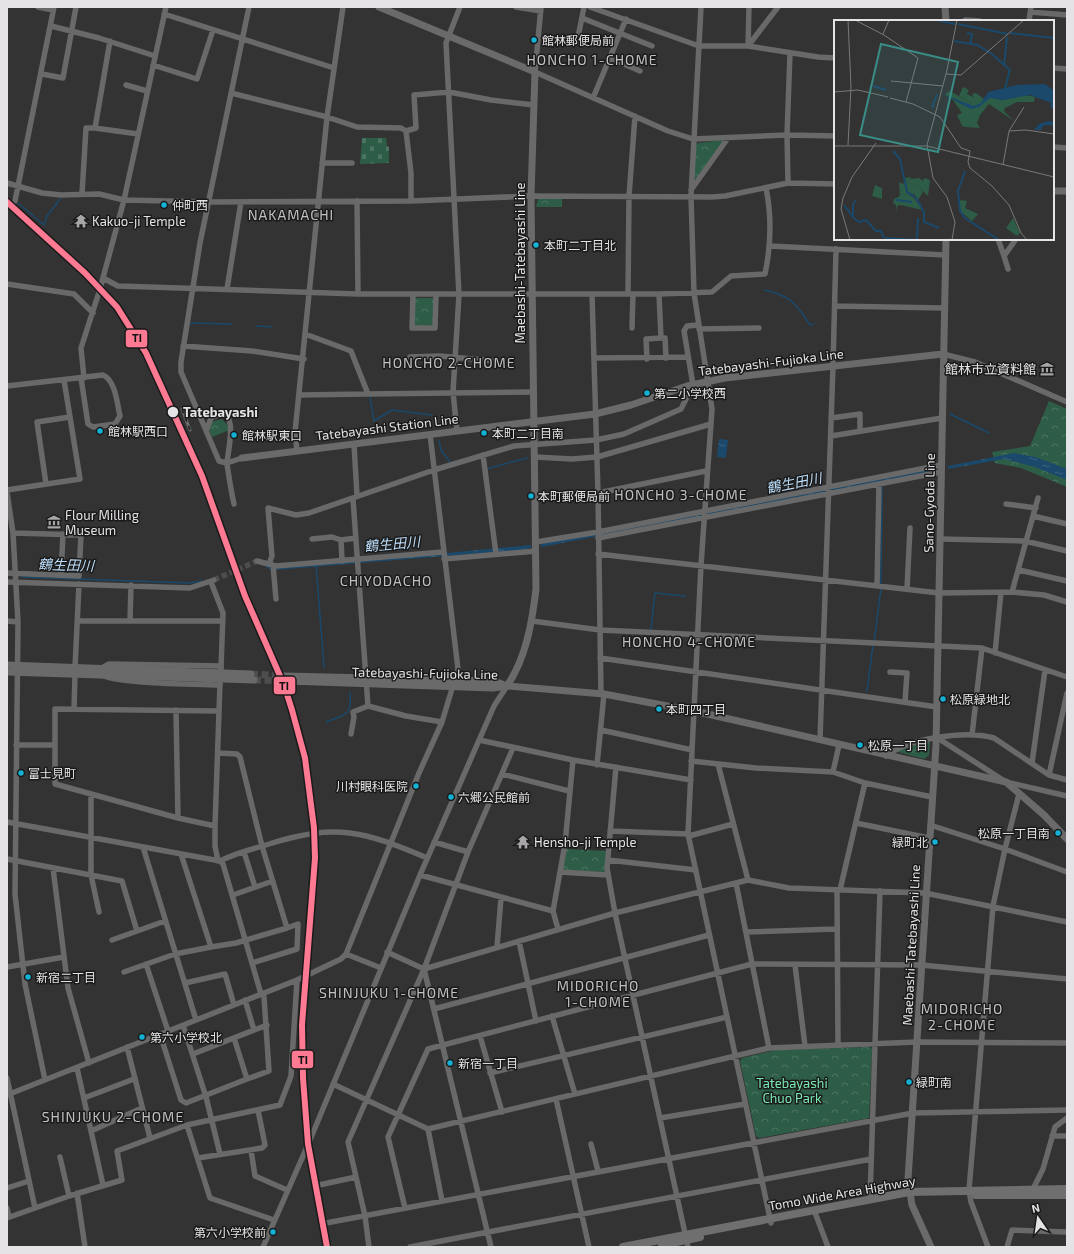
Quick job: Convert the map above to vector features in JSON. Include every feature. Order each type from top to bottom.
[{"type":"highway","name":"Tomo Wide Area Highway","points":[[815,1212],[870,1199],[910,1194],[1067,1189]]},
{"type":"highway","name":"Tomo Wide Area Highway","points":[[970,1192],[1067,1195]]},
{"type":"highway","name":"Tomo Wide Area Highway","points":[[651,1247],[770,1221],[910,1194]]},
{"type":"highway","name":"Tomo Wide Area Highway","points":[[624,1247],[687,1240]]},
{"type":"main road","points":[[379,7],[535,72]]},
{"type":"main road","points":[[945,7],[946,20]]},
{"type":"main road","name":"Maebashi-Tatebayashi Line","points":[[506,686],[515,673],[524,652],[532,621],[536,589],[531,196],[535,72]]},
{"type":"main road","points":[[1054,191],[1067,191]]},
{"type":"main road","name":"Sano-Gyoda Line","points":[[934,767],[937,707],[943,308],[946,240]]},
{"type":"main road","name":"Tatebayashi-Fujioka Line","points":[[534,421],[595,414],[631,405],[690,385],[708,381],[943,354]]},
{"type":"main road","name":"Tatebayashi Station Line","points":[[242,458],[534,421]]},
{"type":"main road","points":[[7,665],[17,669]]},
{"type":"main road","points":[[7,672],[17,669],[253,677]]},
{"type":"main road","name":"Tatebayashi-Fujioka Line","points":[[286,678],[454,683],[493,688],[506,686]]},
{"type":"main road","points":[[506,686],[602,694],[694,711],[934,767],[1006,782],[1048,818],[1067,839]]},
{"type":"main road","name":"Maebashi-Tatebayashi Line","points":[[910,1194],[908,1179],[934,767]]},
{"type":"main road","points":[[910,1194],[931,1247]]},
{"type":"street","points":[[15,201],[54,9],[38,7]]},
{"type":"street","points":[[42,74],[63,78],[76,7]]},
{"type":"street","points":[[7,386],[82,378],[103,375],[108,378],[115,393],[120,416],[115,424],[93,427],[88,424],[82,378],[81,348],[93,313],[124,200],[166,7]]},
{"type":"street","points":[[242,458],[227,463],[219,461],[208,438],[207,429],[181,372],[180,362],[208,202],[249,7]]},
{"type":"street","points":[[297,451],[296,432],[318,201],[327,116],[343,7]]},
{"type":"street","points":[[457,431],[453,392],[459,295],[446,43],[460,7]]},
{"type":"street","points":[[516,7],[541,9],[535,72],[635,116],[693,139],[787,135],[834,136]]},
{"type":"street","points":[[577,42],[584,7]]},
{"type":"street","points":[[590,7],[600,8],[699,46],[748,46],[818,57],[834,58]]},
{"type":"street","points":[[701,7],[691,193],[694,293],[698,327],[711,396],[711,424],[706,471],[688,835],[770,1221]]},
{"type":"street","points":[[748,46],[749,7]]},
{"type":"street","points":[[748,46],[778,7]]},
{"type":"street","points":[[1029,20],[1030,9],[1067,15]]},
{"type":"street","points":[[164,14],[334,68]]},
{"type":"street","points":[[582,18],[652,46]]},
{"type":"street","points":[[593,98],[626,19]]},
{"type":"street","points":[[51,26],[110,41],[155,56]]},
{"type":"street","points":[[153,65],[197,79],[213,30]]},
{"type":"street","points":[[95,128],[110,41]]},
{"type":"street","points":[[788,183],[787,135],[790,53]]},
{"type":"street","points":[[610,58],[640,71]]},
{"type":"street","points":[[1054,68],[1067,69]]},
{"type":"street","points":[[126,85],[147,91]]},
{"type":"street","points":[[231,93],[327,116],[357,127],[401,128],[406,131],[416,128],[414,94],[449,92],[491,100],[534,105]]},
{"type":"street","points":[[632,328],[630,294],[629,196],[635,116]]},
{"type":"street","points":[[82,194],[86,128],[138,134]]},
{"type":"street","points":[[406,131],[411,173],[411,201]]},
{"type":"street","points":[[691,193],[728,138]]},
{"type":"street","points":[[1054,147],[1067,148]]},
{"type":"street","points":[[322,163],[352,163]]},
{"type":"street","points":[[7,183],[61,195],[99,194],[124,200],[208,202],[411,201],[531,196],[629,196],[691,193],[725,196],[788,183],[834,184]]},
{"type":"street","points":[[103,278],[118,286],[227,289],[310,294],[459,295],[659,294],[712,292],[731,276],[766,274],[770,246],[769,205],[766,188]]},
{"type":"street","points":[[357,201],[358,294]]},
{"type":"street","points":[[227,289],[241,202]]},
{"type":"street","points":[[998,240],[1008,269]]},
{"type":"street","points":[[1004,256],[1015,240]]},
{"type":"street","points":[[770,246],[945,255]]},
{"type":"street","points":[[820,740],[836,249]]},
{"type":"street","points":[[7,284],[74,294],[93,313]]},
{"type":"street","points":[[592,294],[602,694],[601,730],[597,765]]},
{"type":"street","points":[[659,294],[661,338]]},
{"type":"street","points":[[413,295],[412,328],[435,328],[436,295]]},
{"type":"street","points":[[835,306],[943,308]]},
{"type":"street","points":[[276,599],[268,508],[296,514],[309,513],[434,470],[514,446],[596,440],[624,434],[681,409],[688,395],[690,385],[684,331],[687,326],[759,328]]},
{"type":"street","points":[[305,334],[351,351],[368,394]]},
{"type":"street","points":[[647,359],[646,339],[661,338],[665,338],[666,358]]},
{"type":"street","points":[[183,346],[252,351],[304,359]]},
{"type":"street","points":[[943,354],[975,362],[1067,402]]},
{"type":"street","points":[[410,357],[455,357],[495,361]]},
{"type":"street","points":[[594,358],[687,358]]},
{"type":"street","points":[[45,1080],[22,965],[15,894],[18,622],[13,533],[7,491],[80,479],[64,380]]},
{"type":"street","points":[[300,395],[533,392]]},
{"type":"street","points":[[197,408],[203,415],[211,418],[221,415],[227,418],[230,430],[230,447],[227,463],[234,504]]},
{"type":"street","points":[[831,418],[860,414],[860,431]]},
{"type":"street","points":[[46,484],[37,422],[70,417]]},
{"type":"street","points":[[207,429],[211,418]]},
{"type":"street","points":[[830,436],[942,418]]},
{"type":"street","points":[[535,457],[572,459],[597,457],[711,424]]},
{"type":"street","points":[[9,1094],[297,980],[341,959],[346,954],[391,842],[442,722],[458,669],[430,434]]},
{"type":"street","points":[[354,444],[356,561],[368,706]]},
{"type":"street","points":[[230,447],[233,455],[242,458]]},
{"type":"street","points":[[483,455],[496,552]]},
{"type":"street","points":[[828,490],[879,484],[941,469]]},
{"type":"street","points":[[536,542],[598,535],[941,469]]},
{"type":"street","points":[[598,493],[706,471]]},
{"type":"street","points":[[877,586],[879,484]]},
{"type":"street","points":[[1012,592],[1038,498]]},
{"type":"street","points":[[1006,504],[1036,508]]},
{"type":"street","points":[[1033,516],[1067,524]]},
{"type":"street","points":[[908,589],[910,528]]},
{"type":"street","points":[[7,573],[79,576],[81,535],[13,533]]},
{"type":"street","points":[[61,575],[63,534]]},
{"type":"street","points":[[312,538],[332,537],[340,540],[356,538]]},
{"type":"street","points":[[940,539],[1026,541],[1067,551]]},
{"type":"street","points":[[340,540],[342,560]]},
{"type":"street","points":[[257,561],[261,560],[272,567],[342,560],[356,561],[496,552],[536,551]]},
{"type":"street","points":[[598,554],[939,593],[1012,592],[1044,594],[1067,602]]},
{"type":"street","points":[[1019,570],[1067,581]]},
{"type":"street","points":[[7,582],[190,588],[213,581],[222,609],[215,826],[215,846],[219,861]]},
{"type":"street","points":[[74,709],[79,584]]},
{"type":"street","points":[[130,621],[131,586]]},
{"type":"street","points":[[995,653],[1001,592]]},
{"type":"street","points":[[7,621],[18,622]]},
{"type":"street","points":[[78,621],[222,621]]},
{"type":"street","points":[[532,621],[600,630],[982,648],[1067,677]]},
{"type":"street","points":[[972,735],[982,648]]},
{"type":"street","points":[[600,658],[937,707]]},
{"type":"street","points":[[220,684],[139,682],[106,679],[100,671],[110,664],[140,663],[221,667]]},
{"type":"street","points":[[1032,764],[1045,670]]},
{"type":"street","points":[[890,672],[907,673],[905,702]]},
{"type":"street","points":[[263,1247],[427,858],[494,706],[506,686]]},
{"type":"street","points":[[1049,775],[1067,693]]},
{"type":"street","points":[[351,734],[353,712],[368,706],[406,716],[442,722]]},
{"type":"street","points":[[215,826],[178,818],[55,784],[55,709],[219,711]]},
{"type":"street","points":[[176,710],[178,818]]},
{"type":"street","points":[[601,730],[692,750]]},
{"type":"street","points":[[886,756],[893,750],[936,737],[984,735],[994,738],[1049,775],[1067,780]]},
{"type":"street","points":[[936,737],[1006,782],[1067,796]]},
{"type":"street","points":[[479,740],[597,765],[691,780]]},
{"type":"street","points":[[16,745],[54,745]]},
{"type":"street","points":[[833,772],[839,745]]},
{"type":"street","points":[[369,1247],[348,1142],[424,969],[468,852],[513,748]]},
{"type":"street","points":[[218,753],[237,754],[240,757],[262,846],[287,928]]},
{"type":"street","points":[[558,929],[553,911],[560,872],[573,760]]},
{"type":"street","points":[[692,761],[756,768],[833,772],[865,783],[932,797]]},
{"type":"street","points":[[718,764],[748,880]]},
{"type":"street","points":[[616,767],[610,831],[608,875],[687,1240]]},
{"type":"street","points":[[502,774],[570,791]]},
{"type":"street","points":[[838,1045],[836,929],[838,890],[865,783]]},
{"type":"street","points":[[988,1247],[970,1192],[975,1112],[993,906],[1005,849],[1019,794]]},
{"type":"street","points":[[91,795],[91,875],[99,912]]},
{"type":"street","points":[[7,822],[219,861],[225,866],[261,994],[264,997],[269,1071],[206,1097],[186,1103],[181,1100],[160,1034]]},
{"type":"street","points":[[856,823],[929,838]]},
{"type":"street","points":[[610,831],[688,835],[733,824]]},
{"type":"street","points":[[930,825],[1005,849],[1067,872]]},
{"type":"street","points":[[219,861],[294,836],[326,831],[351,832],[391,842],[427,858]]},
{"type":"street","points":[[434,842],[468,852]]},
{"type":"street","points":[[144,847],[196,1020]]},
{"type":"street","points":[[244,852],[255,887]]},
{"type":"street","points":[[181,854],[211,947]]},
{"type":"street","points":[[7,859],[122,881],[137,931]]},
{"type":"street","points":[[608,860],[696,870]]},
{"type":"street","points":[[53,868],[69,990],[89,1063]]},
{"type":"street","points":[[560,872],[608,875]]},
{"type":"street","points":[[420,875],[455,886],[553,911]]},
{"type":"street","points":[[387,952],[424,969],[615,912],[748,880],[789,888],[926,893],[1067,922]]},
{"type":"street","points":[[233,895],[273,881]]},
{"type":"street","points":[[736,883],[769,1048]]},
{"type":"street","points":[[870,1199],[880,891]]},
{"type":"street","points":[[497,947],[501,898]]},
{"type":"street","points":[[112,940],[165,921]]},
{"type":"street","points":[[124,972],[175,954],[245,940],[298,924],[297,949],[252,963]]},
{"type":"street","points":[[746,932],[836,929]]},
{"type":"street","points":[[434,1009],[709,935]]},
{"type":"street","points":[[519,941],[536,1020]]},
{"type":"street","points":[[346,954],[381,968]]},
{"type":"street","points":[[7,967],[64,957]]},
{"type":"street","points":[[146,964],[168,1031]]},
{"type":"street","points":[[405,1208],[388,1137],[428,1049],[752,964],[921,965],[1067,979]]},
{"type":"street","points":[[795,965],[805,1046]]},
{"type":"street","points":[[424,969],[491,1247]]},
{"type":"street","points":[[185,983],[225,974],[234,1005]]},
{"type":"street","points":[[7,1208],[8,1217],[77,1193],[122,1180],[117,1151],[150,1138],[187,1125],[280,1106],[291,1076],[297,980]]},
{"type":"street","points":[[246,1000],[254,1030]]},
{"type":"street","points":[[552,1016],[575,1094]]},
{"type":"street","points":[[490,1073],[726,1017]]},
{"type":"street","points":[[183,1025],[206,1097],[220,1154]]},
{"type":"street","points":[[193,1054],[267,1025]]},
{"type":"street","points":[[480,1036],[502,1112]]},
{"type":"street","points":[[234,1038],[247,1079]]},
{"type":"street","points":[[332,1084],[428,1129],[769,1048],[917,1042],[1067,1043]]},
{"type":"street","points":[[127,1047],[150,1138]]},
{"type":"street","points":[[77,1068],[103,1185]]},
{"type":"street","points":[[7,1078],[9,1094],[35,1208]]},
{"type":"street","points":[[84,1098],[134,1079]]},
{"type":"street","points":[[556,1099],[589,1247]]},
{"type":"street","points":[[660,1118],[745,1104]]},
{"type":"street","points":[[91,1131],[142,1108]]},
{"type":"street","points":[[198,1158],[262,1148],[265,1145],[258,1110]]},
{"type":"street","points":[[326,1223],[912,1113],[1067,1110]]},
{"type":"street","points":[[1033,1189],[1043,1169],[1055,1127],[1067,1118]]},
{"type":"street","points":[[187,1125],[210,1198],[274,1220]]},
{"type":"street","points":[[428,1129],[442,1201]]},
{"type":"street","points":[[1052,1136],[1067,1136]]},
{"type":"street","points":[[591,1144],[598,1171]]},
{"type":"street","points":[[251,1150],[255,1176],[287,1190]]},
{"type":"street","points":[[60,1157],[69,1196]]},
{"type":"street","points":[[410,1247],[871,1159]]},
{"type":"street","points":[[319,1185],[356,1177]]},
{"type":"street","points":[[7,1188],[29,1181]]},
{"type":"street","points":[[77,1193],[85,1247]]},
{"type":"street","points":[[815,1212],[828,1247]]},
{"type":"street","points":[[1008,1247],[1012,1230],[1067,1232]]},
{"type":"green space","points":[[362,138],[386,138],[387,146],[389,147],[389,163],[360,164]]},
{"type":"green space","points":[[724,140],[696,179],[693,178],[696,145],[698,143]]},
{"type":"green space","points":[[538,199],[562,199],[562,207],[536,207]]},
{"type":"green space","points":[[414,298],[434,298],[434,325],[414,326]]},
{"type":"green space","points":[[1049,401],[1067,409],[1067,487],[1021,468],[995,463],[992,452],[1030,446]]},
{"type":"green space","points":[[222,419],[227,425],[229,432],[227,431],[212,437],[209,429],[211,422]]},
{"type":"green space","points":[[930,741],[929,755],[924,759],[898,752],[898,750]]},
{"type":"green space","points":[[566,849],[606,851],[605,872],[562,870]]},
{"type":"green space","name":"Tatebayashi Chuo Park","points":[[870,1047],[872,1049],[869,1118],[759,1138],[756,1136],[740,1061],[742,1058],[776,1050]]},
{"type":"water","points":[[719,439],[728,440],[726,458],[717,457]]},
{"type":"water","points":[[1014,453],[1035,457],[1067,469],[1067,480],[1035,467],[1004,459],[948,469],[948,466]]},
{"type":"water","points":[[934,468],[934,472],[541,547],[541,544]]},
{"type":"water","points":[[531,545],[531,548],[519,550],[275,570],[269,569],[262,564],[447,553]]},
{"type":"waterway","points":[[18,203],[44,225],[47,216],[60,199]]},
{"type":"waterway","points":[[765,290],[787,298],[796,306],[810,325],[814,324]]},
{"type":"waterway","points":[[191,323],[232,324]]},
{"type":"waterway","points":[[256,326],[271,327]]},
{"type":"waterway","points":[[370,397],[374,421],[392,410],[432,415]]},
{"type":"waterway","points":[[950,414],[989,433]]},
{"type":"waterway","points":[[439,441],[441,450],[450,462]]},
{"type":"waterway","points":[[486,469],[527,458]]},
{"type":"waterway","points":[[881,584],[882,486]]},
{"type":"waterway","points":[[316,565],[324,667]]},
{"type":"waterway","name":"鶴生田川","points":[[22,577],[189,583],[202,581]]},
{"type":"waterway","points":[[874,642],[881,588]]},
{"type":"waterway","points":[[651,630],[655,593],[685,596]]},
{"type":"waterway","points":[[867,691],[873,645]]},
{"type":"waterway","points":[[326,722],[346,714],[350,707],[350,693]]},
{"type":"tunnel","points":[[214,580],[257,561]]},
{"type":"tunnel","points":[[251,674],[285,676]]},
{"type":"tunnel","points":[[254,680],[288,681]]},
{"type":"railway","points":[[52,245],[71,259]]},
{"type":"railway","points":[[182,409],[190,430]]},
{"type":"transit line","name":"TI","points":[[7,202],[85,273],[117,307],[146,353],[202,476],[245,596],[284,685],[292,710],[305,758],[314,828],[315,858],[302,1025],[303,1078],[308,1144],[327,1247]]},
{"type":"place","name":"館林郵便局前","points":[[534,40]]},
{"type":"place","name":"仲町西","points":[[164,205]]},
{"type":"place","name":"Kakuo-ji Temple","points":[[81,221]]},
{"type":"place","name":"本町二丁目北","points":[[536,245]]},
{"type":"place","name":"館林市立資料館","points":[[1047,369]]},
{"type":"place","name":"第二小学校西","points":[[647,393]]},
{"type":"place","name":"Tatebayashi","points":[[173,412]]},
{"type":"place","name":"館林駅西口","points":[[100,431]]},
{"type":"place","name":"本町二丁目南","points":[[484,433]]},
{"type":"place","name":"館林駅東口","points":[[234,435]]},
{"type":"place","name":"本町郵便局前","points":[[531,496]]},
{"type":"place","name":"Flour Milling Museum","points":[[54,522]]},
{"type":"place","name":"松原緑地北","points":[[943,699]]},
{"type":"place","name":"本町四丁目","points":[[659,709]]},
{"type":"place","name":"松原一丁目","points":[[860,745]]},
{"type":"place","name":"富士見町","points":[[21,773]]},
{"type":"place","name":"川村眼科医院","points":[[416,786]]},
{"type":"place","name":"六郷公民館前","points":[[451,797]]},
{"type":"place","name":"松原一丁目南","points":[[1058,833]]},
{"type":"place","name":"Hensho-ji Temple","points":[[523,842]]},
{"type":"place","name":"緑町北","points":[[935,842]]},
{"type":"place","name":"新宿二丁目","points":[[28,977]]},
{"type":"place","name":"第六小学校北","points":[[142,1037]]},
{"type":"place","name":"新宿一丁目","points":[[450,1063]]},
{"type":"place","name":"緑町南","points":[[909,1082]]},
{"type":"place","name":"第六小学校前","points":[[273,1232]]},
{"type":"district","name":"HONCHO 1-CHOME","points":[[592,60]]},
{"type":"district","name":"NAKAMACHI","points":[[291,215]]},
{"type":"district","name":"HONCHO 2-CHOME","points":[[449,363]]},
{"type":"district","name":"HONCHO 3-CHOME","points":[[681,495]]},
{"type":"district","name":"CHIYODACHO","points":[[386,581]]},
{"type":"district","name":"HONCHO 4-CHOME","points":[[689,642]]},
{"type":"district","name":"SHINJUKU 1-CHOME","points":[[389,993]]},
{"type":"district","name":"MIDORICHO 1-CHOME","points":[[598,994]]},
{"type":"district","name":"MIDORICHO 2-CHOME","points":[[962,1018]]},
{"type":"district","name":"SHINJUKU 2-CHOME","points":[[113,1117]]}]
